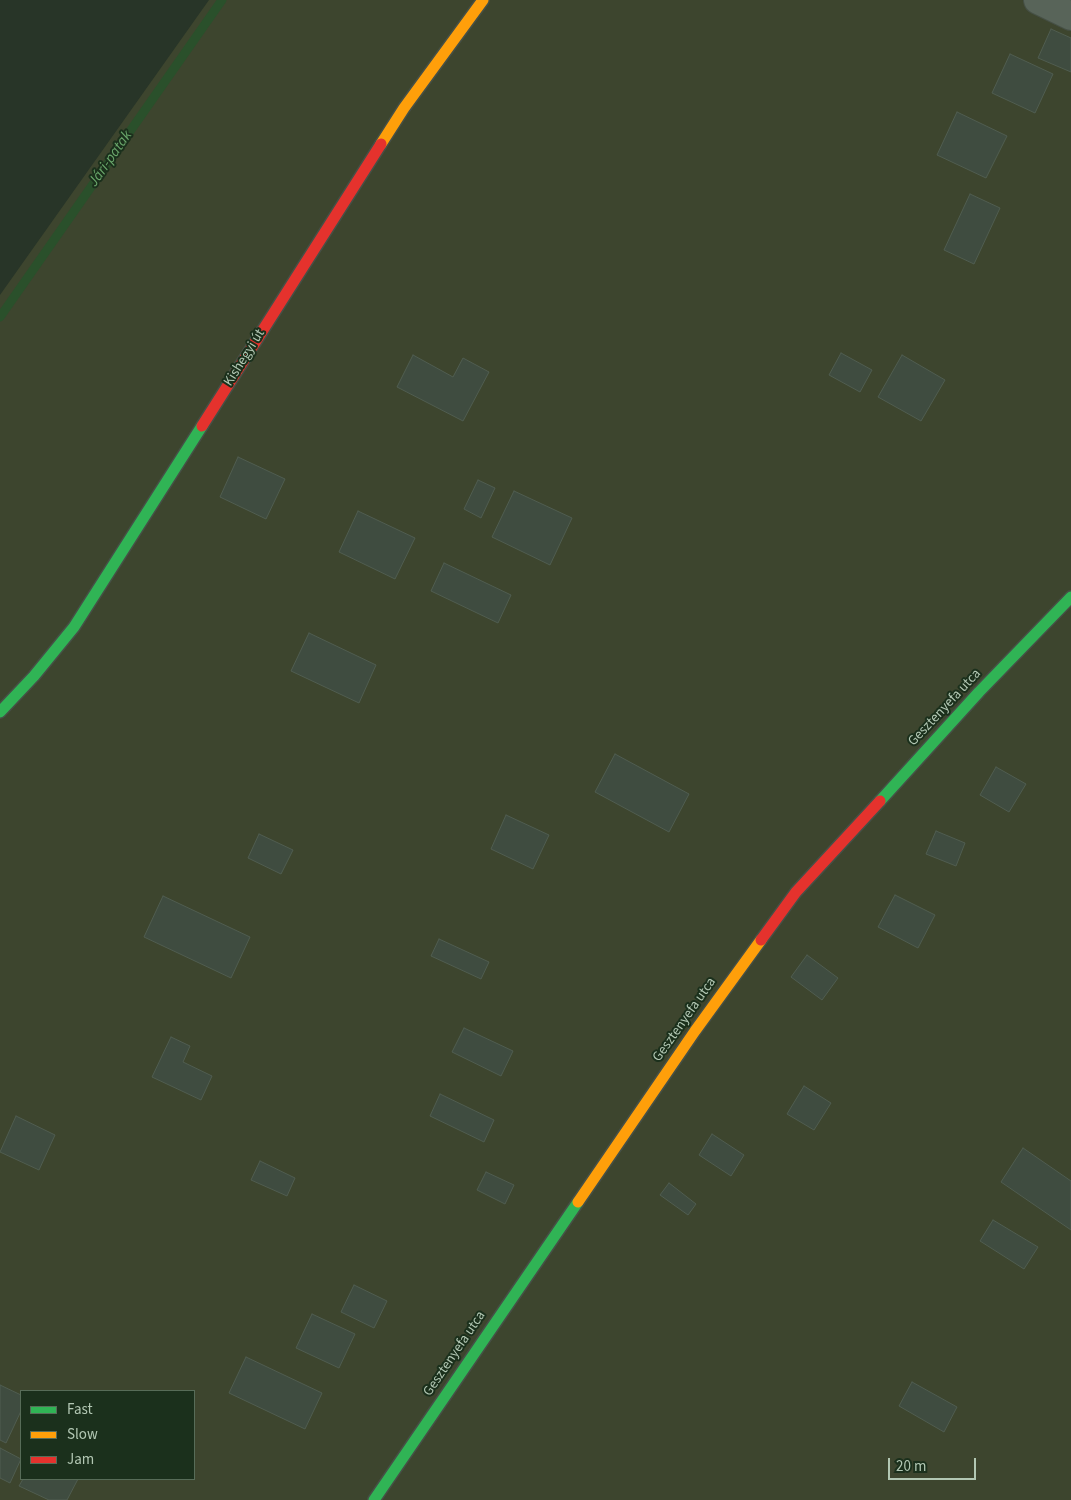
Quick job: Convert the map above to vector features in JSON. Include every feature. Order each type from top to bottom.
[{"type":"street","name":"Kishegyi út","points":[[0,712],[34,676],[74,627],[404,108],[483,0]]},
{"type":"street","points":[[1038,0],[1071,16]]},
{"type":"street","name":"Gesztenyefa utca","points":[[374,1500],[695,1031],[796,892],[979,692],[1071,597]]},
{"type":"green space","points":[[209,0],[1071,0],[1071,1500],[0,1500],[0,295]]},
{"type":"building","points":[[1051,29],[1071,38],[1071,72],[1038,58]]},
{"type":"building","points":[[1010,54],[1053,74],[1035,113],[992,93]]},
{"type":"building","points":[[957,112],[1007,136],[986,178],[937,155]]},
{"type":"building","points":[[970,194],[1000,208],[974,264],[944,250]]},
{"type":"building","points":[[841,353],[872,370],[860,392],[829,375]]},
{"type":"building","points":[[413,355],[453,377],[463,358],[489,372],[463,421],[397,387]]},
{"type":"building","points":[[902,355],[945,380],[921,421],[878,397]]},
{"type":"building","points":[[238,457],[285,479],[266,519],[220,497]]},
{"type":"building","points":[[478,480],[495,488],[481,518],[464,509]]},
{"type":"building","points":[[514,491],[572,518],[550,565],[492,537]]},
{"type":"building","points":[[358,511],[415,538],[395,579],[339,552]]},
{"type":"building","points":[[444,563],[511,595],[498,623],[431,591]]},
{"type":"building","points":[[309,633],[376,665],[359,703],[291,671]]},
{"type":"building","points":[[615,754],[689,794],[669,832],[595,792]]},
{"type":"building","points":[[996,767],[1026,784],[1009,812],[980,795]]},
{"type":"building","points":[[506,815],[549,835],[533,869],[491,849]]},
{"type":"building","points":[[936,831],[965,843],[956,866],[926,854]]},
{"type":"building","points":[[259,834],[293,850],[281,874],[248,858]]},
{"type":"building","points":[[895,895],[935,915],[918,948],[878,927]]},
{"type":"building","points":[[163,896],[250,937],[231,978],[144,937]]},
{"type":"building","points":[[439,939],[489,962],[481,979],[431,956]]},
{"type":"building","points":[[807,955],[838,978],[822,1000],[791,977]]},
{"type":"building","points":[[464,1028],[513,1051],[501,1076],[452,1052]]},
{"type":"building","points":[[171,1037],[190,1046],[183,1062],[212,1076],[201,1100],[152,1077]]},
{"type":"building","points":[[804,1086],[831,1103],[814,1130],[787,1114]]},
{"type":"building","points":[[440,1094],[494,1120],[484,1142],[430,1116]]},
{"type":"building","points":[[16,1116],[55,1135],[39,1170],[0,1152]]},
{"type":"building","points":[[712,1134],[744,1155],[731,1176],[699,1155]]},
{"type":"building","points":[[1023,1148],[1071,1181],[1071,1230],[1001,1182]]},
{"type":"building","points":[[260,1161],[295,1178],[287,1196],[251,1180]]},
{"type":"building","points":[[486,1172],[514,1185],[505,1204],[477,1190]]},
{"type":"building","points":[[669,1183],[696,1204],[688,1215],[660,1195]]},
{"type":"building","points":[[993,1220],[1038,1247],[1024,1269],[980,1241]]},
{"type":"building","points":[[354,1285],[387,1301],[374,1328],[341,1312]]},
{"type":"building","points":[[312,1314],[355,1334],[339,1368],[296,1348]]},
{"type":"building","points":[[246,1357],[322,1393],[305,1429],[229,1393]]},
{"type":"building","points":[[912,1382],[957,1407],[944,1432],[899,1406]]},
{"type":"building","points":[[0,1385],[20,1395],[20,1413],[6,1443],[0,1440]]},
{"type":"building","points":[[0,1448],[20,1458],[20,1461],[10,1483],[0,1478]]},
{"type":"building","points":[[22,1480],[77,1480],[67,1500],[49,1500],[19,1486]]},
{"type":"waterway","name":"Jári-patak","points":[[0,317],[222,0]]},
{"type":"traffic: fast","points":[[0,712],[34,676],[74,627],[202,426]]},
{"type":"traffic: fast","points":[[880,801],[979,692],[1071,597]]},
{"type":"traffic: fast","points":[[374,1500],[578,1202]]},
{"type":"traffic: slow","points":[[381,144],[404,108],[483,0]]},
{"type":"traffic: slow","points":[[578,1202],[695,1031],[761,940]]},
{"type":"traffic: jam","points":[[202,426],[381,144]]},
{"type":"traffic: jam","points":[[761,940],[796,892],[880,801]]}]
